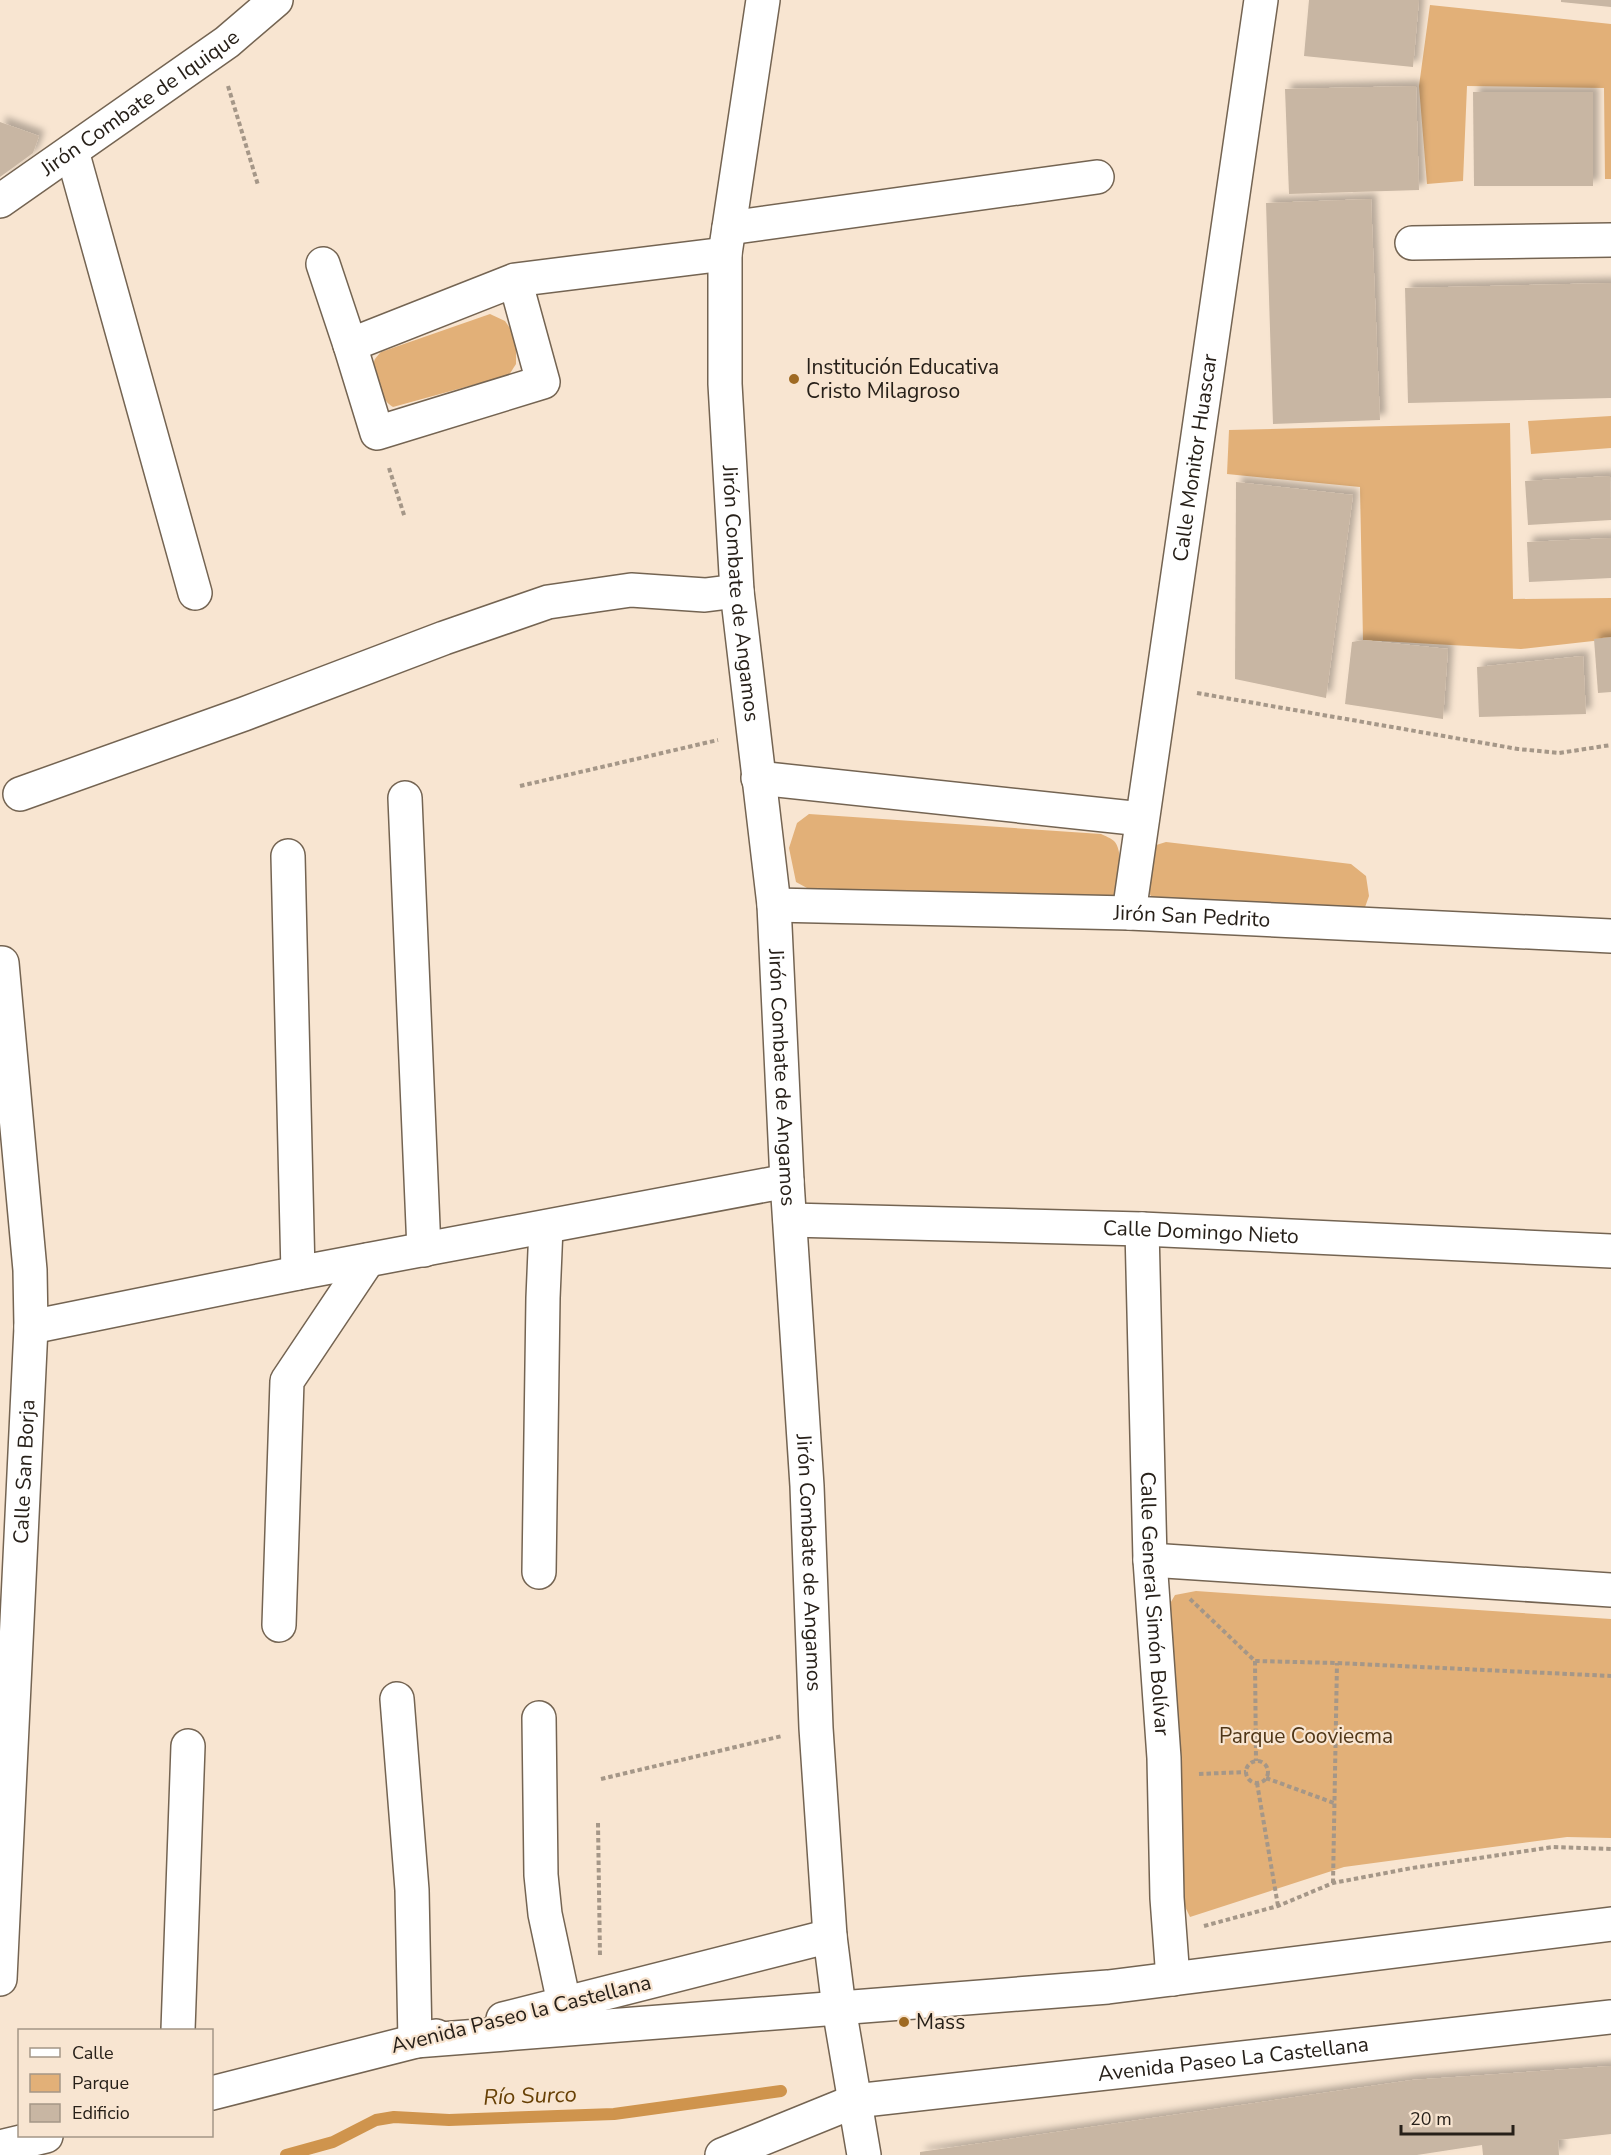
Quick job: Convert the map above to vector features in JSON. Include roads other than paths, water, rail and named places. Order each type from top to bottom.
[{"type":"street","name":"Jirón Combate de Iquique","points":[[0,201],[217,49],[276,0]]},
{"type":"street","points":[[763,0],[777,0]]},
{"type":"street","name":"Jirón Combate de Angamos","points":[[763,0],[727,241],[725,384],[737,591],[774,905],[787,1181],[807,1486],[816,1728],[830,1936],[839,2008],[864,2155]]},
{"type":"street","name":"Calle Monitor Huascar","points":[[1129,913],[1261,0]]},
{"type":"street","points":[[72,151],[195,592]]},
{"type":"street","points":[[351,345],[515,280],[1097,177]]},
{"type":"street","points":[[1412,243],[1611,240]]},
{"type":"street","points":[[323,264],[351,345],[377,433],[543,382],[515,280]]},
{"type":"street","points":[[20,794],[548,602],[631,590],[705,595],[737,591]]},
{"type":"street","points":[[758,778],[1142,819]]},
{"type":"street","points":[[405,798],[424,1250]]},
{"type":"street","points":[[288,856],[298,1273]]},
{"type":"street","name":"Jirón San Pedrito","points":[[774,905],[1129,913],[1611,936]]},
{"type":"street","name":"Calle San Borja","points":[[0,1979],[31,1327],[30,1270],[2,963]]},
{"type":"street","points":[[31,1327],[298,1273],[787,1181]]},
{"type":"street","name":"Calle Domingo Nieto","points":[[790,1220],[1142,1229],[1611,1251]]},
{"type":"street","points":[[539,1572],[546,1227]]},
{"type":"street","name":"Calle General Simón Bolívar","points":[[1142,1229],[1150,1560],[1164,1758],[1167,1898],[1173,1979]]},
{"type":"street","points":[[279,1625],[287,1381],[368,1260]]},
{"type":"street","points":[[1150,1560],[1611,1590]]},
{"type":"street","points":[[397,1699],[412,1890],[415,2041],[1108,1987],[1611,1924]]},
{"type":"street","points":[[539,1718],[541,1875],[545,1914],[564,2003]]},
{"type":"street","points":[[178,2029],[188,1746]]},
{"type":"street","name":"Avenida Paseo la Castellana","points":[[213,2093],[830,1936]]},
{"type":"street","name":"Avenida Paseo La Castellana","points":[[722,2155],[855,2101],[1611,2017]]},
{"type":"street","points":[[0,2145],[41,2137]]},
{"type":"waterway","name":"Río Surco","points":[[286,2155],[333,2142],[376,2120],[394,2117],[449,2120],[614,2114],[781,2091]]},
{"type":"place","name":"Institución Educativa Cristo Milagroso","points":[[794,379]]},
{"type":"place","name":"Mass","points":[[904,2022]]},
{"type":"park label","name":"Parque Cooviecma","points":[[1306,1736]]}]
